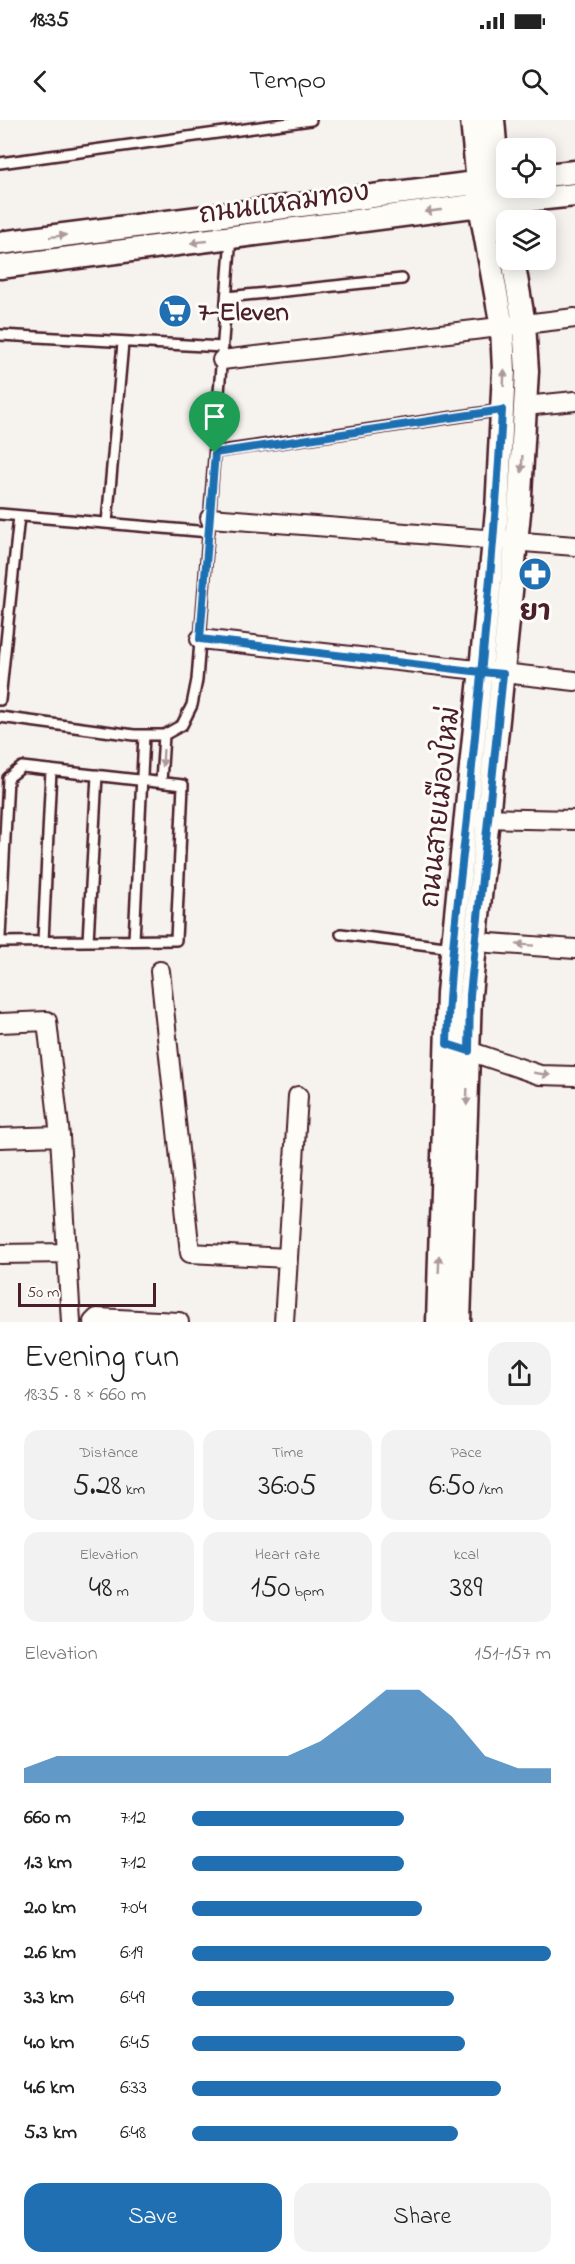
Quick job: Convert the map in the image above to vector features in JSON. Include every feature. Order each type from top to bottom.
[{"type":"street","name":"ถนนสายเมืองใหม่","points":[[472,120],[494,180]]},
{"type":"street","name":"ถนนสายเมืองใหม่","points":[[492,673],[516,541],[527,370],[513,326],[490,204],[494,180],[493,120]]},
{"type":"street","points":[[556,174],[575,172]]},
{"type":"street","name":"ถนนแหลมทอง","points":[[0,243],[494,180]]},
{"type":"street","name":"ถนนแหลมทอง","points":[[0,267],[575,195]]},
{"type":"street","name":"ถนนสายเมืองใหม่","points":[[490,204],[496,214]]},
{"type":"street","name":"ถนนสายเมืองใหม่","points":[[459,1322],[470,995],[476,942],[478,818],[492,673],[494,538],[504,371],[513,326],[513,270]]},
{"type":"street","points":[[223,354],[575,318]]},
{"type":"street","points":[[525,406],[575,401]]},
{"type":"street","points":[[209,525],[494,538],[575,546]]},
{"type":"street","points":[[200,639],[575,681]]},
{"type":"street","name":"ถนนสายเมืองใหม่","points":[[438,1322],[447,1044],[453,948],[478,818]]},
{"type":"street","points":[[478,818],[575,820]]},
{"type":"street","points":[[476,942],[575,949]]},
{"type":"street","points":[[160,971],[190,1253],[288,1258]]},
{"type":"street","points":[[0,1023],[47,1021],[60,1136],[71,1322]]},
{"type":"street","points":[[447,1044],[540,1075],[575,1076]]},
{"type":"street","points":[[284,1322],[298,1096]]},
{"type":"street","points":[[0,1138],[60,1136]]},
{"type":"street","points":[[0,1254],[66,1253]]},
{"type":"street","points":[[93,1322],[97,1318],[179,1322]]},
{"type":"lane","points":[[0,163],[311,120]]},
{"type":"lane","points":[[0,717],[144,735],[164,735],[182,725],[192,705],[200,639],[232,238],[228,215]]},
{"type":"lane","points":[[227,297],[402,279]]},
{"type":"lane","points":[[0,335],[223,354]]},
{"type":"lane","points":[[107,523],[123,344]]},
{"type":"lane","points":[[215,453],[502,410]]},
{"type":"lane","points":[[0,514],[107,523],[209,525]]},
{"type":"lane","points":[[0,700],[19,516]]},
{"type":"lane","points":[[134,940],[144,735]]},
{"type":"lane","points":[[161,782],[164,735]]},
{"type":"lane","points":[[0,937],[8,778],[22,767],[183,785],[176,940],[0,942]]},
{"type":"lane","points":[[44,942],[51,770]]},
{"type":"lane","points":[[88,941],[97,775]]},
{"type":"lane","points":[[341,934],[453,948]]},
{"type":"place","name":"7-Eleven","points":[[175,311]]},
{"type":"place","name":"ยา","points":[[535,574]]},
{"type":"route","points":[[215,453],[200,639],[481,672],[503,674],[470,995],[469,1051],[447,1044],[448,993],[467,818],[481,672],[494,538],[497,511],[502,410],[215,453]]}]
